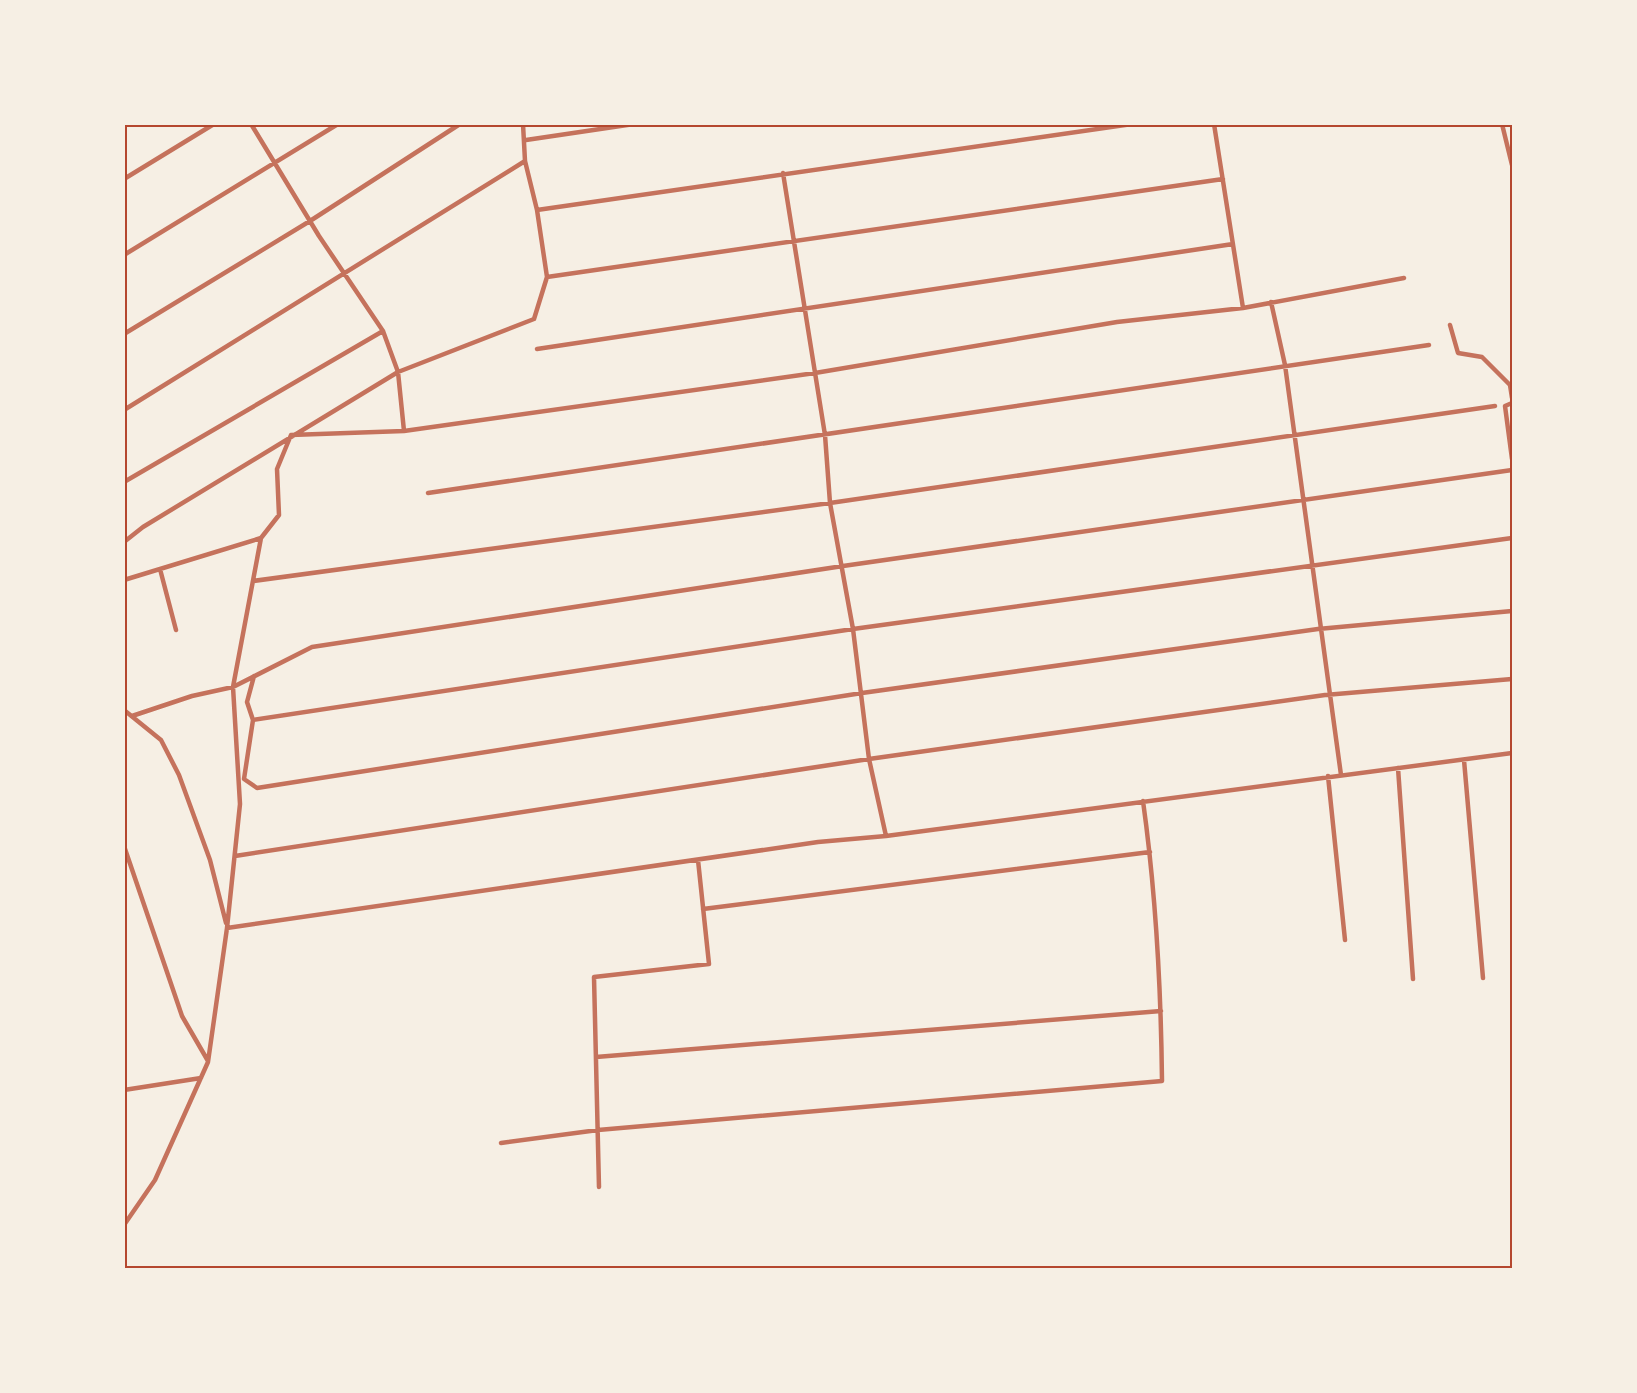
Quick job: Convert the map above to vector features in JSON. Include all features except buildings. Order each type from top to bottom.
[{"type":"street","points":[[124,179],[214,124]]},
{"type":"street","points":[[251,124],[310,221],[383,331],[398,372],[404,430]]},
{"type":"street","points":[[124,255],[338,124]]},
{"type":"street","points":[[124,334],[310,221],[460,124]]},
{"type":"street","points":[[124,542],[142,527],[398,372],[534,319],[548,277],[537,210],[525,161],[524,124]]},
{"type":"street","points":[[526,140],[634,124]]},
{"type":"street","points":[[537,210],[1132,124]]},
{"type":"street","points":[[1214,124],[1243,308]]},
{"type":"street","points":[[1502,124],[1512,165]]},
{"type":"street","points":[[124,410],[525,161]]},
{"type":"street","points":[[783,173],[825,435],[830,503],[853,629],[869,759],[886,836]]},
{"type":"street","points":[[548,277],[794,239],[1223,180]]},
{"type":"street","points":[[537,349],[1233,244]]},
{"type":"street","points":[[291,435],[404,430],[815,373],[1117,322],[1243,308],[1404,278]]},
{"type":"street","points":[[1271,302],[1284,366],[1318,629],[1341,776]]},
{"type":"street","points":[[1450,325],[1458,353],[1482,357],[1510,385],[1512,398]]},
{"type":"street","points":[[124,482],[383,331]]},
{"type":"street","points":[[428,493],[1429,345]]},
{"type":"street","points":[[1512,403],[1505,406],[1512,459]]},
{"type":"street","points":[[253,581],[418,561],[830,503],[1495,406]]},
{"type":"street","points":[[240,804],[233,687],[261,538],[279,515],[277,469],[291,435]]},
{"type":"street","points":[[132,716],[192,696],[233,687],[312,647],[843,566],[1512,470]]},
{"type":"street","points":[[124,580],[261,538]]},
{"type":"street","points":[[253,720],[853,629],[1512,538]]},
{"type":"street","points":[[160,569],[176,630]]},
{"type":"street","points":[[244,778],[257,788],[862,693],[1318,629],[1512,610]]},
{"type":"street","points":[[125,1223],[155,1180],[208,1062],[227,928],[240,804],[253,720],[247,702],[254,676]]},
{"type":"street","points":[[235,856],[869,759],[1329,694],[1512,679]]},
{"type":"street","points":[[124,710],[160,740],[178,775],[210,860],[227,928]]},
{"type":"street","points":[[227,928],[818,842],[886,836],[1512,753]]},
{"type":"street","points":[[1464,760],[1483,978]]},
{"type":"street","points":[[1398,768],[1413,978]]},
{"type":"street","points":[[1328,776],[1345,940]]},
{"type":"street","points":[[501,1143],[598,1130],[1162,1081],[1161,1011],[1150,852],[1143,801]]},
{"type":"street","points":[[124,846],[182,1016],[208,1062]]},
{"type":"street","points":[[703,909],[1150,852]]},
{"type":"street","points":[[599,1187],[594,977],[709,964],[699,860]]},
{"type":"street","points":[[596,1057],[1161,1011]]},
{"type":"street","points":[[124,1090],[201,1078]]}]
